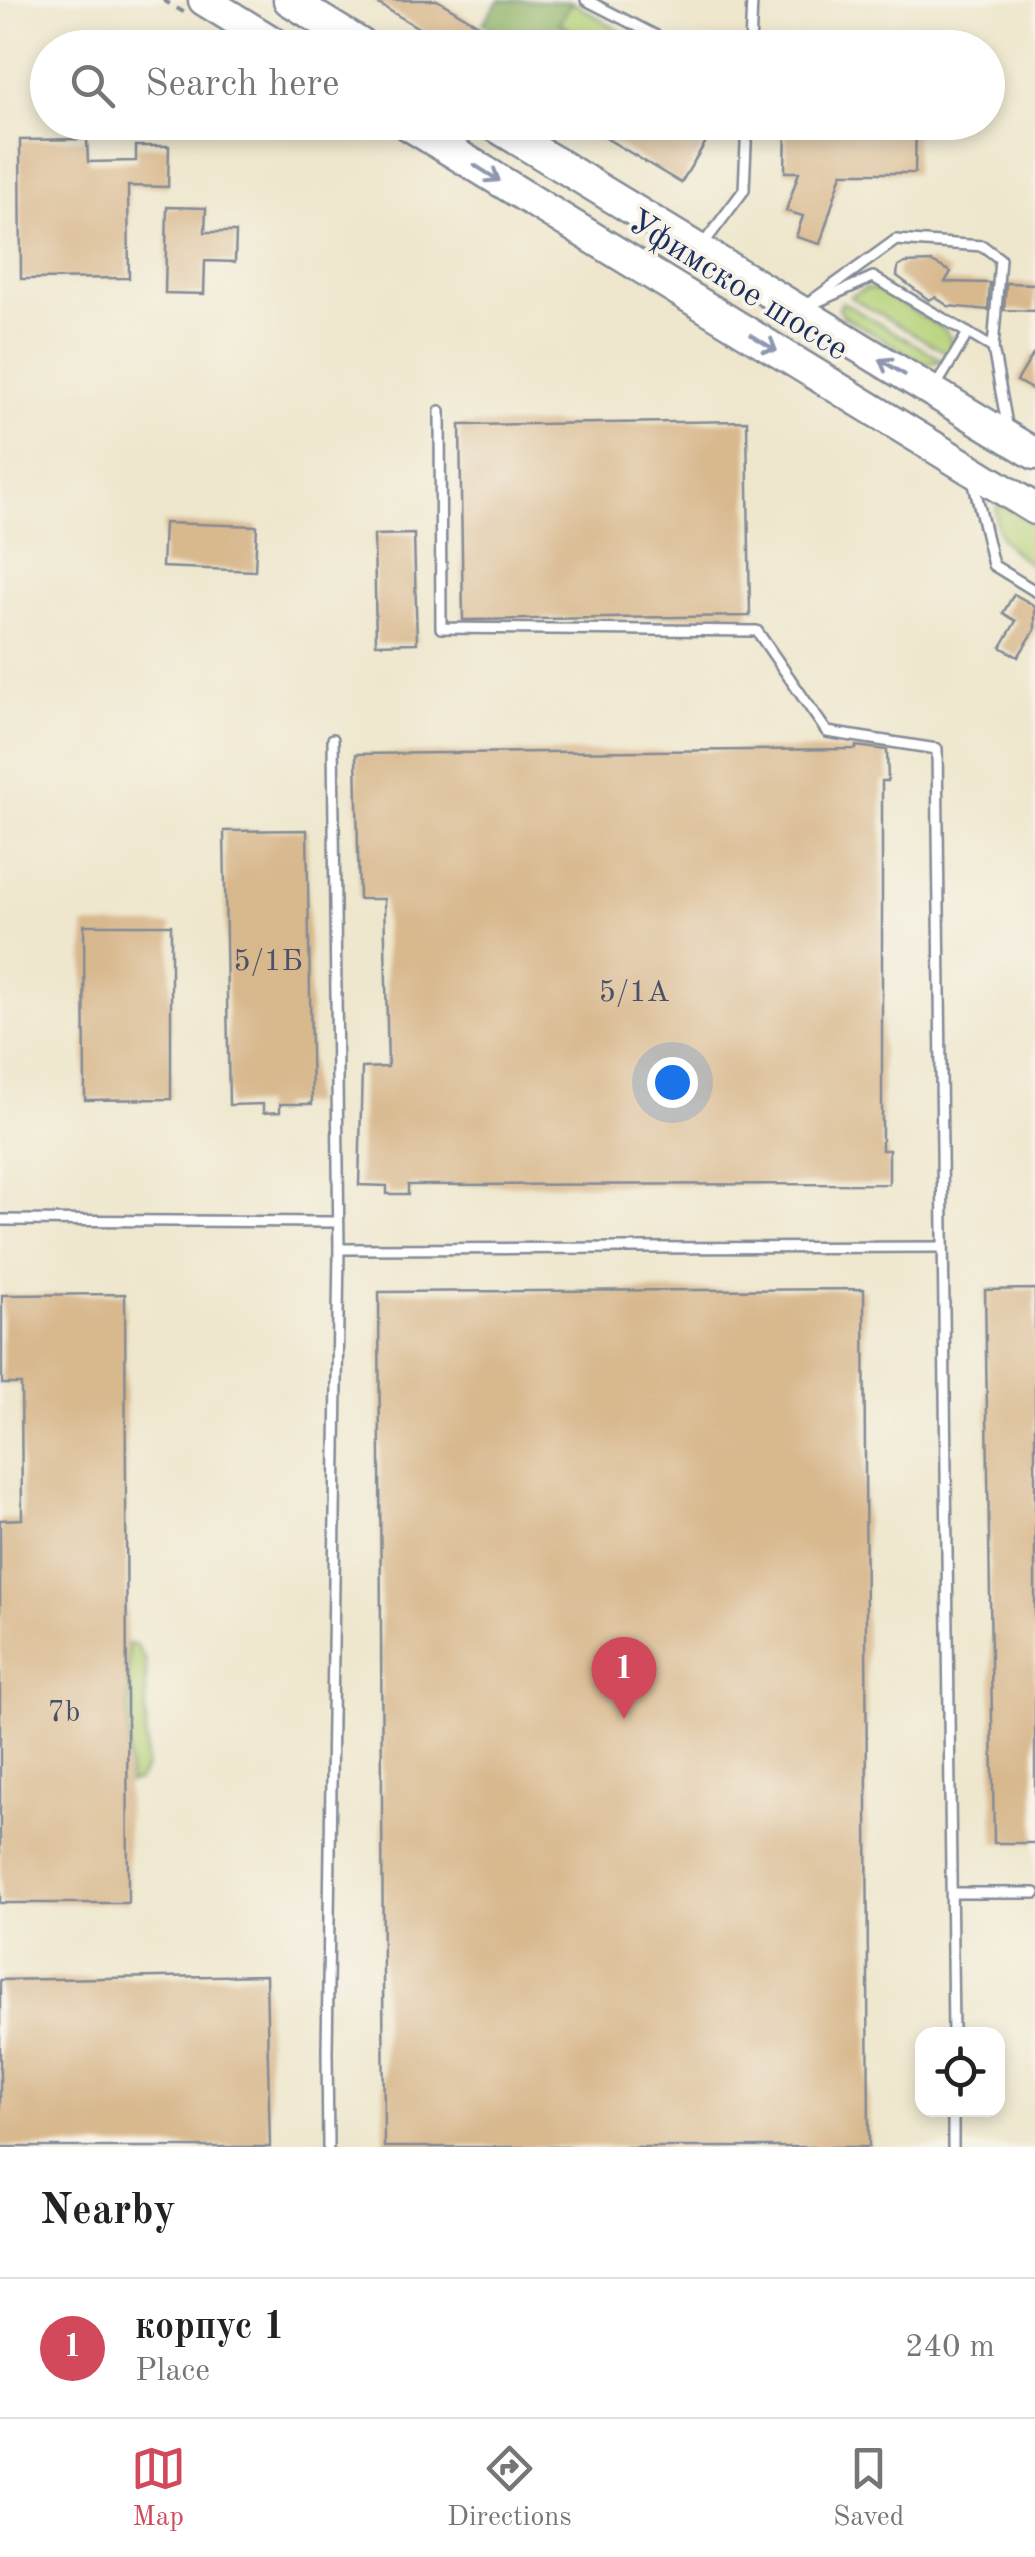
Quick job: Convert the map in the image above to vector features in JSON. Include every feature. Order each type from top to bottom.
[{"type":"main road","points":[[204,0],[253,30]]},
{"type":"main road","points":[[290,0],[338,30]]},
{"type":"main road","name":"Уфимское шоссе","points":[[433,140],[1035,509]]},
{"type":"main road","name":"Уфимское шоссе","points":[[516,140],[694,257],[797,311],[1022,446]]},
{"type":"lane","points":[[586,0],[645,30]]},
{"type":"lane","points":[[751,30],[752,0]]},
{"type":"lane","points":[[694,257],[744,190],[746,140]]},
{"type":"lane","points":[[797,311],[896,240],[983,246],[1000,260],[993,348],[1022,446]]},
{"type":"lane","points":[[797,311],[873,277],[993,348]]},
{"type":"lane","points":[[932,391],[968,333]]},
{"type":"lane","points":[[440,411],[441,628],[758,631],[827,732],[937,749],[953,2027]]},
{"type":"lane","points":[[970,470],[993,564],[1035,591]]},
{"type":"lane","points":[[328,2147],[326,2050],[340,1249],[333,739]]},
{"type":"lane","points":[[0,1220],[337,1222]]},
{"type":"lane","points":[[340,1249],[942,1247]]},
{"type":"lane","points":[[953,1893],[1035,1893]]},
{"type":"lane","points":[[953,2117],[953,2147]]},
{"type":"green space","points":[[499,0],[572,2],[559,23],[571,30],[496,30],[483,23]]},
{"type":"green space","points":[[572,2],[619,30],[571,30],[559,23]]},
{"type":"green space","points":[[873,288],[944,329],[951,339],[950,355],[850,297]]},
{"type":"green space","points":[[842,302],[944,361],[926,364],[843,316],[839,308]]},
{"type":"green space","points":[[998,502],[1035,525],[1035,567],[1017,555],[999,533]]},
{"type":"green space","points":[[128,1644],[136,1645],[146,1662],[146,1767],[138,1781],[129,1783]]},
{"type":"building","points":[[372,0],[437,0],[487,30],[422,30]]},
{"type":"building","points":[[20,140],[87,140],[88,162],[136,161],[136,146],[169,146],[168,187],[128,186],[129,278],[21,279]]},
{"type":"building","points":[[609,140],[707,140],[681,183]]},
{"type":"building","points":[[786,140],[916,140],[915,173],[842,173],[820,244],[796,237],[803,216],[786,211],[799,172],[785,172]]},
{"type":"building","points":[[167,207],[206,208],[205,232],[236,232],[235,262],[205,261],[204,294],[165,293]]},
{"type":"building","points":[[932,262],[951,272],[945,282],[990,283],[988,310],[948,306],[935,297],[929,300],[897,276],[898,267],[905,263]]},
{"type":"building","points":[[1006,283],[1035,284],[1035,311],[1004,310]]},
{"type":"building","points":[[1035,351],[1035,391],[1017,381]]},
{"type":"building","points":[[747,421],[750,616],[463,620],[460,425]]},
{"type":"building","points":[[164,523],[257,526],[255,571],[162,567]]},
{"type":"building","points":[[414,534],[417,643],[376,644],[374,535]]},
{"type":"building","points":[[1014,594],[1035,606],[1035,630],[1018,657],[1001,647],[1016,621],[1003,613]]},
{"type":"building","points":[[856,746],[887,750],[888,781],[882,781],[882,1150],[889,1150],[889,1184],[408,1185],[408,1194],[387,1194],[387,1186],[359,1185],[362,1068],[388,1067],[384,899],[359,899],[356,754]]},
{"type":"building","points":[[307,830],[312,1104],[280,1104],[280,1112],[263,1113],[263,1104],[229,1105],[224,831]]},
{"type":"building","points":[[84,925],[171,925],[171,1099],[85,1100]]},
{"type":"building","points":[[864,1289],[869,2147],[384,2147],[379,1292]]},
{"type":"building","points":[[1035,1289],[1035,1843],[994,1843],[985,1290]]},
{"type":"building","points":[[125,1294],[128,1903],[0,1903],[0,1520],[22,1519],[21,1384],[2,1384],[2,1295]]},
{"type":"building","points":[[266,1975],[270,2147],[0,2147],[0,1980]]},
{"type":"place","name":"корпус 1","points":[[624,1719]]}]
